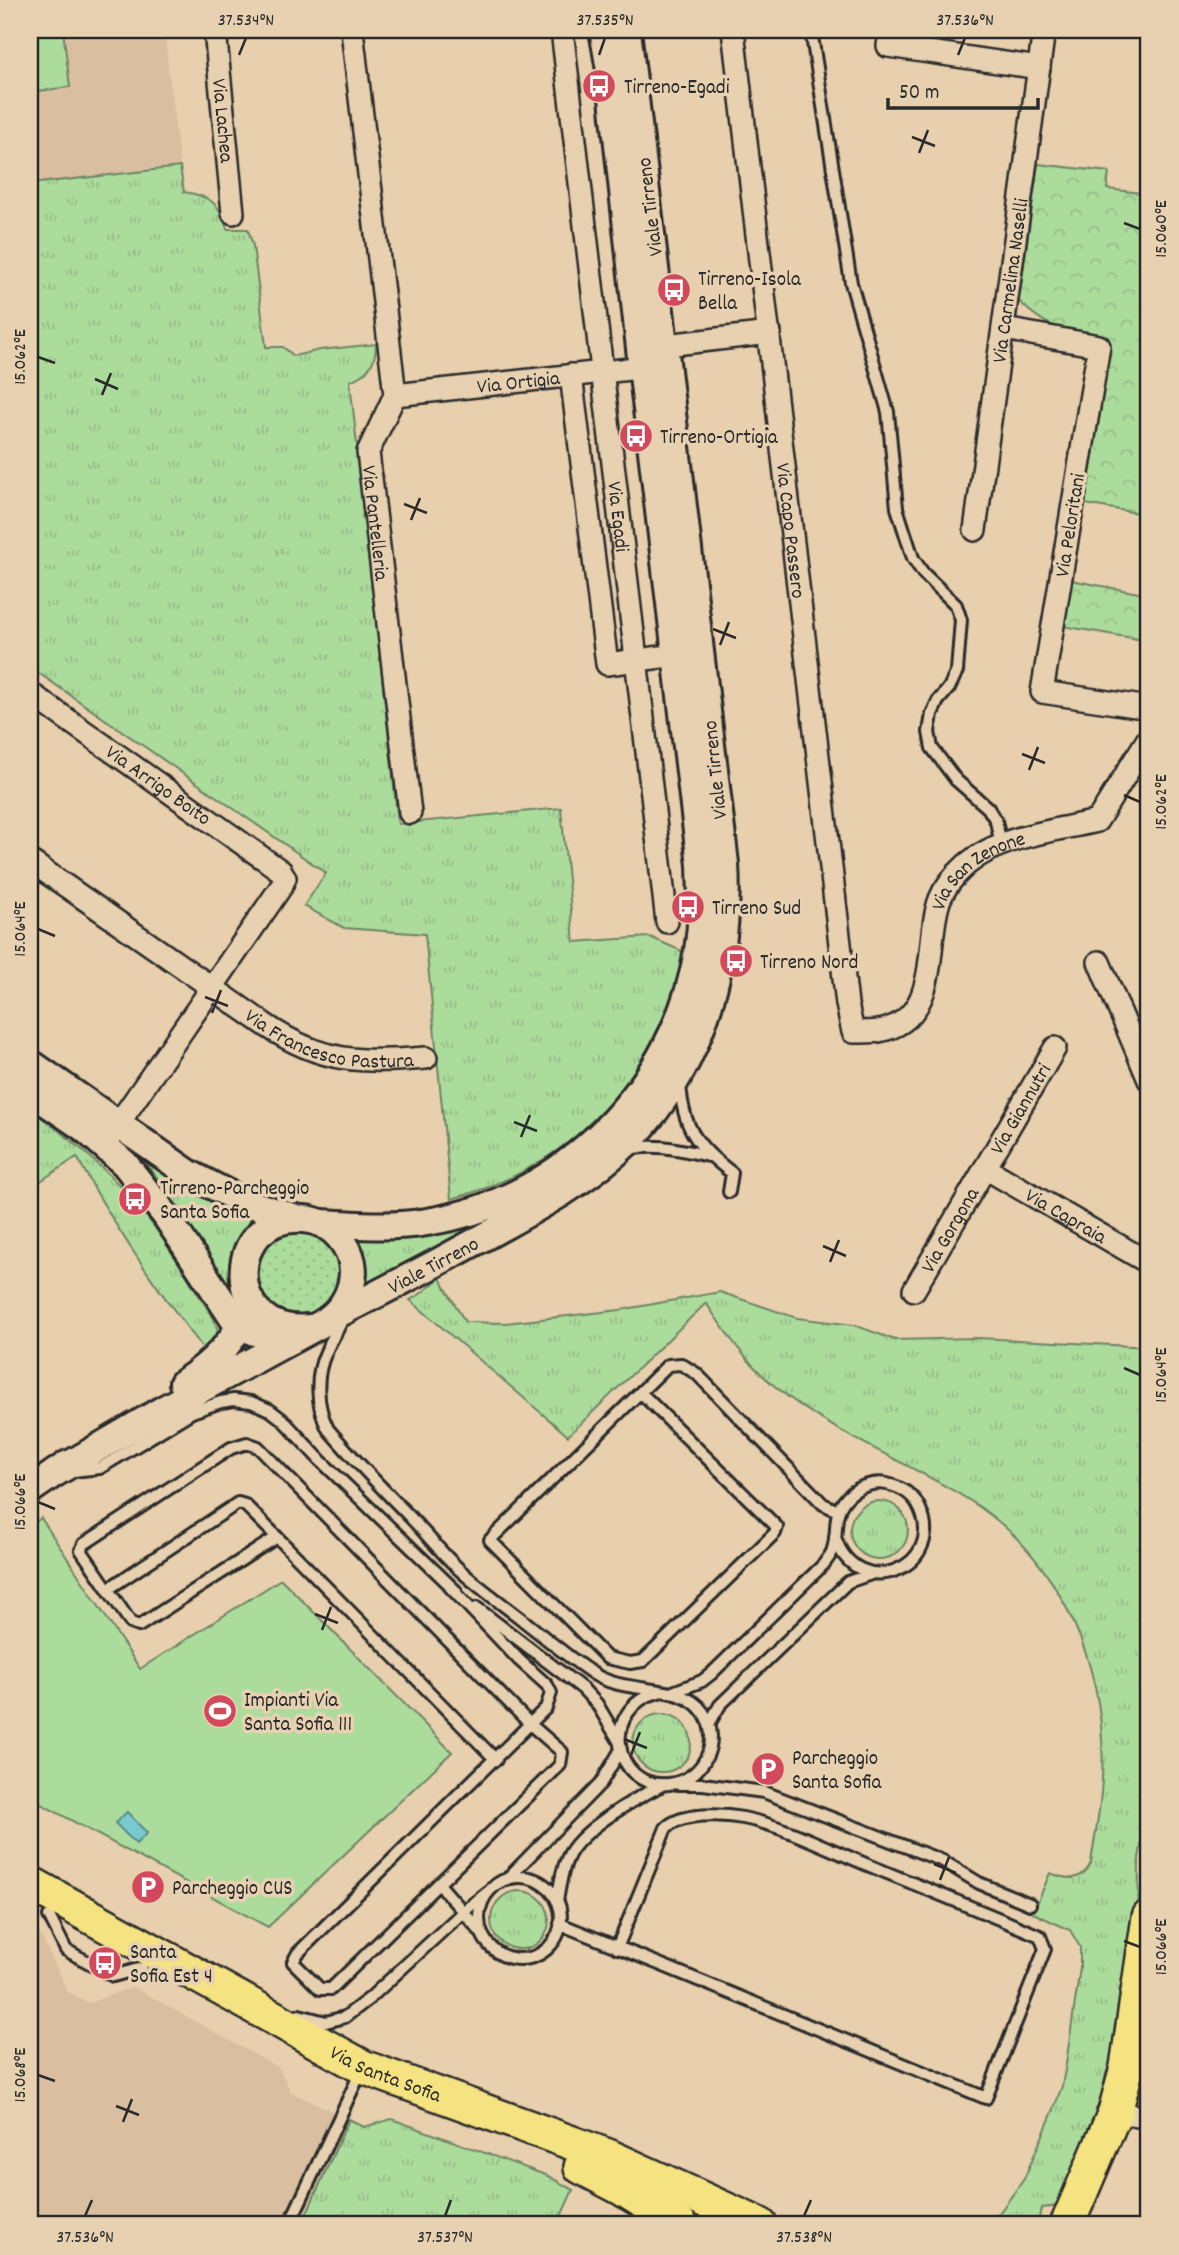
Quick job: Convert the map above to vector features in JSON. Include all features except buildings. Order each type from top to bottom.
[{"type":"main road","name":"Via Santa Sofia","points":[[30,1883],[248,1999],[363,2067],[608,2156],[760,2225]]},
{"type":"main road","name":"Via Santa Sofia","points":[[40,1910],[313,2063],[356,2082],[561,2157],[623,2189],[681,2225]]},
{"type":"main road","points":[[1067,2225],[1115,2112],[1127,2067],[1149,1917]]},
{"type":"street","name":"Via Lachea","points":[[215,30],[233,213]]},
{"type":"street","points":[[352,30],[395,395]]},
{"type":"street","name":"Via Egadi","points":[[562,30],[667,922]]},
{"type":"street","name":"Viale Tirreno","points":[[603,30],[621,68]]},
{"type":"street","name":"Viale Tirreno","points":[[30,1091],[220,1191],[268,1211],[308,1221],[386,1226],[429,1222],[515,1195],[604,1153],[617,1117],[657,1065],[686,999],[698,951],[702,900],[701,865],[689,653],[659,359],[621,68],[627,30]]},
{"type":"street","name":"Via Capo Passero","points":[[733,30],[833,888],[853,1032]]},
{"type":"street","points":[[890,30],[888,46],[1039,68]]},
{"type":"street","name":"Via Carmelina Naselli","points":[[975,530],[1044,30]]},
{"type":"street","name":"Via Peloritani","points":[[1004,330],[1099,346],[1042,692],[1149,708]]},
{"type":"street","name":"Via Ortigia","points":[[395,395],[604,372],[770,333]]},
{"type":"street","points":[[571,376],[607,664],[689,653]]},
{"type":"street","name":"Via Pantelleria","points":[[395,395],[368,452],[410,814]]},
{"type":"street","name":"Viale Tirreno","points":[[30,1063],[111,1135],[233,1318],[240,1325],[266,1335],[277,1335],[329,1318],[548,1203],[664,1097],[697,1038],[713,993],[720,962],[727,895],[689,653]]},
{"type":"street","name":"Via Arrigo Boito","points":[[30,693],[281,871],[285,878],[281,887],[213,988]]},
{"type":"street","name":"Via San Zenone","points":[[853,1032],[881,1030],[896,1024],[913,1009],[924,990],[929,974],[940,898],[967,864],[1002,845],[1097,821],[1149,737]]},
{"type":"street","name":"Via Francesco Pastura","points":[[30,860],[284,1037],[304,1048],[328,1056],[369,1060],[426,1058]]},
{"type":"street","points":[[1099,962],[1149,1080]]},
{"type":"street","points":[[111,1135],[213,988]]},
{"type":"street","name":"Via Giannutri","points":[[985,1168],[1055,1048]]},
{"type":"street","name":"Via Capraia","points":[[985,1168],[1149,1263]]},
{"type":"street","name":"Via Gorgona","points":[[914,1290],[985,1168]]},
{"type":"street","points":[[55,1473],[329,1318],[353,1268],[351,1256],[339,1237],[308,1221],[275,1223],[258,1235],[246,1253],[242,1274],[247,1295],[257,1311],[272,1323],[329,1318]]},
{"type":"street","points":[[30,1490],[213,1362],[240,1325],[247,1295]]},
{"type":"street","points":[[1115,2112],[1149,2118]]},
{"type":"lane","points":[[811,30],[851,283],[888,412],[897,508],[913,558],[923,573],[956,605],[961,620],[957,671],[932,714],[929,732],[932,748],[956,780],[988,808],[996,821],[1002,845]]},
{"type":"lane","points":[[680,1072],[682,1106],[686,1120],[693,1135],[709,1156],[732,1173],[729,1192]]},
{"type":"lane","points":[[604,1153],[652,1147],[709,1156]]},
{"type":"lane","points":[[329,1318],[326,1353],[318,1382],[323,1419],[339,1441],[460,1571],[594,1675],[625,1686],[684,1696],[704,1713],[709,1724],[709,1751],[696,1772],[684,1780],[638,1797],[598,1825],[571,1851],[557,1901],[560,1924],[558,1933],[541,1953],[524,1959],[507,1957],[496,1952],[439,1884]]},
{"type":"lane","points":[[641,1393],[777,1527],[775,1533],[643,1661],[630,1663],[607,1658],[490,1540],[668,1365],[681,1364],[697,1374],[823,1504],[838,1511]]},
{"type":"lane","points":[[55,1473],[100,1468],[192,1412],[221,1402],[251,1402],[270,1410],[547,1685],[551,1693],[546,1708],[531,1725],[308,1944],[293,1962],[320,1989],[331,1989],[559,1765],[562,1752],[531,1725],[258,1447],[247,1443],[231,1448],[84,1544],[81,1550],[131,1623],[139,1626],[277,1537]]},
{"type":"lane","points":[[672,1692],[702,1681],[823,1565],[832,1552],[834,1524],[845,1499],[856,1490],[883,1483],[909,1494],[924,1518],[922,1546],[915,1558],[894,1572],[871,1574],[848,1582],[720,1705],[709,1724]]},
{"type":"lane","points":[[108,1589],[238,1503],[245,1505],[496,1760]]},
{"type":"lane","points":[[835,1537],[844,1557],[871,1574]]},
{"type":"lane","points":[[450,1587],[583,1689],[597,1704],[620,1746],[625,1761],[642,1778],[668,1784],[703,1784],[764,1792],[943,1861],[979,1883],[1030,1904]]},
{"type":"lane","points":[[288,2009],[299,2015],[326,2022],[345,2017],[370,1998],[464,1911],[507,1879],[601,1783],[620,1746],[620,1729],[629,1709],[648,1695],[659,1692]]},
{"type":"lane","points":[[560,1924],[618,1948],[986,2098],[1045,1949],[1040,1936],[808,1841],[752,1820],[710,1815],[681,1819],[666,1828],[618,1948]]},
{"type":"lane","points":[[507,1879],[530,1878],[541,1883],[557,1901]]},
{"type":"lane","points":[[482,1934],[479,1910],[488,1892]]},
{"type":"lane","points":[[289,2225],[356,2082]]},
{"type":"shaded area","points":[[30,30],[164,30],[180,167],[30,184]]},
{"type":"shaded area","points":[[30,1928],[40,1934],[68,1992],[89,2003],[133,1987],[279,2068],[291,2092],[349,2119],[301,2225],[30,2225]]},
{"type":"green space","points":[[30,30],[63,30],[70,87],[30,92]]},
{"type":"green space","points":[[1038,164],[1109,172],[1107,189],[1149,194],[1149,515],[1085,504],[1111,346],[1107,338],[1049,324],[1019,301]]},
{"type":"green space","points":[[180,167],[184,192],[213,202],[227,229],[248,229],[253,246],[266,347],[283,347],[294,356],[320,350],[376,344],[370,367],[350,381],[398,824],[561,808],[574,942],[650,937],[684,952],[671,997],[654,1038],[631,1076],[604,1110],[572,1139],[536,1164],[495,1184],[451,1199],[425,934],[344,928],[304,906],[326,873],[30,667],[30,184]]},
{"type":"green space","points":[[1071,580],[1149,595],[1149,641],[1063,626]]},
{"type":"green space","points":[[30,1109],[106,1171],[154,1227],[214,1319],[218,1332],[210,1345],[203,1348],[168,1302],[120,1231],[77,1157],[30,1188]]},
{"type":"green space","points":[[138,1154],[260,1219],[242,1238],[234,1255],[237,1301],[156,1176]]},
{"type":"green space","points":[[580,1171],[363,1288],[351,1235]]},
{"type":"green space","points":[[302,1229],[326,1239],[340,1261],[341,1288],[332,1303],[301,1320],[262,1303],[253,1261],[276,1234]]},
{"type":"green space","points":[[440,1278],[465,1322],[506,1323],[620,1310],[720,1292],[797,1318],[854,1325],[895,1340],[978,1338],[1149,1347],[1149,1800],[1139,1858],[1138,1940],[1127,2000],[1099,2113],[1061,2206],[1041,2208],[1039,2218],[1054,2222],[1052,2225],[985,2225],[1000,2212],[1024,2179],[1062,2086],[1080,1968],[1080,1947],[1070,1930],[1033,1913],[1050,1873],[1074,1878],[1083,1874],[1091,1863],[1100,1800],[1102,1738],[1097,1698],[1073,1621],[1054,1586],[1030,1553],[1002,1524],[969,1500],[822,1420],[777,1388],[747,1359],[706,1303],[568,1436],[410,1300]]},
{"type":"green space","points":[[873,1501],[885,1501],[900,1509],[908,1524],[908,1536],[900,1551],[885,1559],[873,1559],[858,1551],[850,1536],[850,1524],[858,1509]]},
{"type":"green space","name":"Impianti Via Santa Sofia 111","points":[[41,1518],[140,1669],[281,1579],[452,1752],[268,1927],[30,1798],[30,1526]]},
{"type":"green space","points":[[656,1714],[668,1714],[683,1722],[691,1737],[691,1749],[683,1764],[668,1772],[656,1772],[641,1764],[633,1749],[633,1737],[641,1722]]},
{"type":"green space","points":[[514,1891],[526,1891],[541,1899],[549,1914],[549,1926],[541,1941],[526,1949],[514,1949],[499,1941],[491,1926],[491,1914],[499,1899]]},
{"type":"green space","points":[[349,2119],[364,2127],[392,2119],[548,2176],[573,2190],[557,2225],[326,2225],[305,2217]]},
{"type":"water","points":[[127,1812],[147,1833],[136,1844],[115,1823]]},
{"type":"place","name":"Tirreno-Egadi","points":[[599,86]]},
{"type":"place","name":"Tirreno-Isola Bella","points":[[674,290]]},
{"type":"place","name":"Tirreno-Ortigia","points":[[636,436]]},
{"type":"place","name":"Tirreno Sud","points":[[688,907]]},
{"type":"place","name":"Tirreno Nord","points":[[736,961]]},
{"type":"place","name":"Tirreno-Parcheggio Santa Sofia","points":[[135,1199]]},
{"type":"place","name":"Impianti Via Santa Sofia 111","points":[[220,1711]]},
{"type":"place","name":"Parcheggio Santa Sofia","points":[[768,1769]]},
{"type":"place","name":"Parcheggio CUS","points":[[148,1887]]},
{"type":"place","name":"Santa Sofia Est 4","points":[[105,1963]]}]
